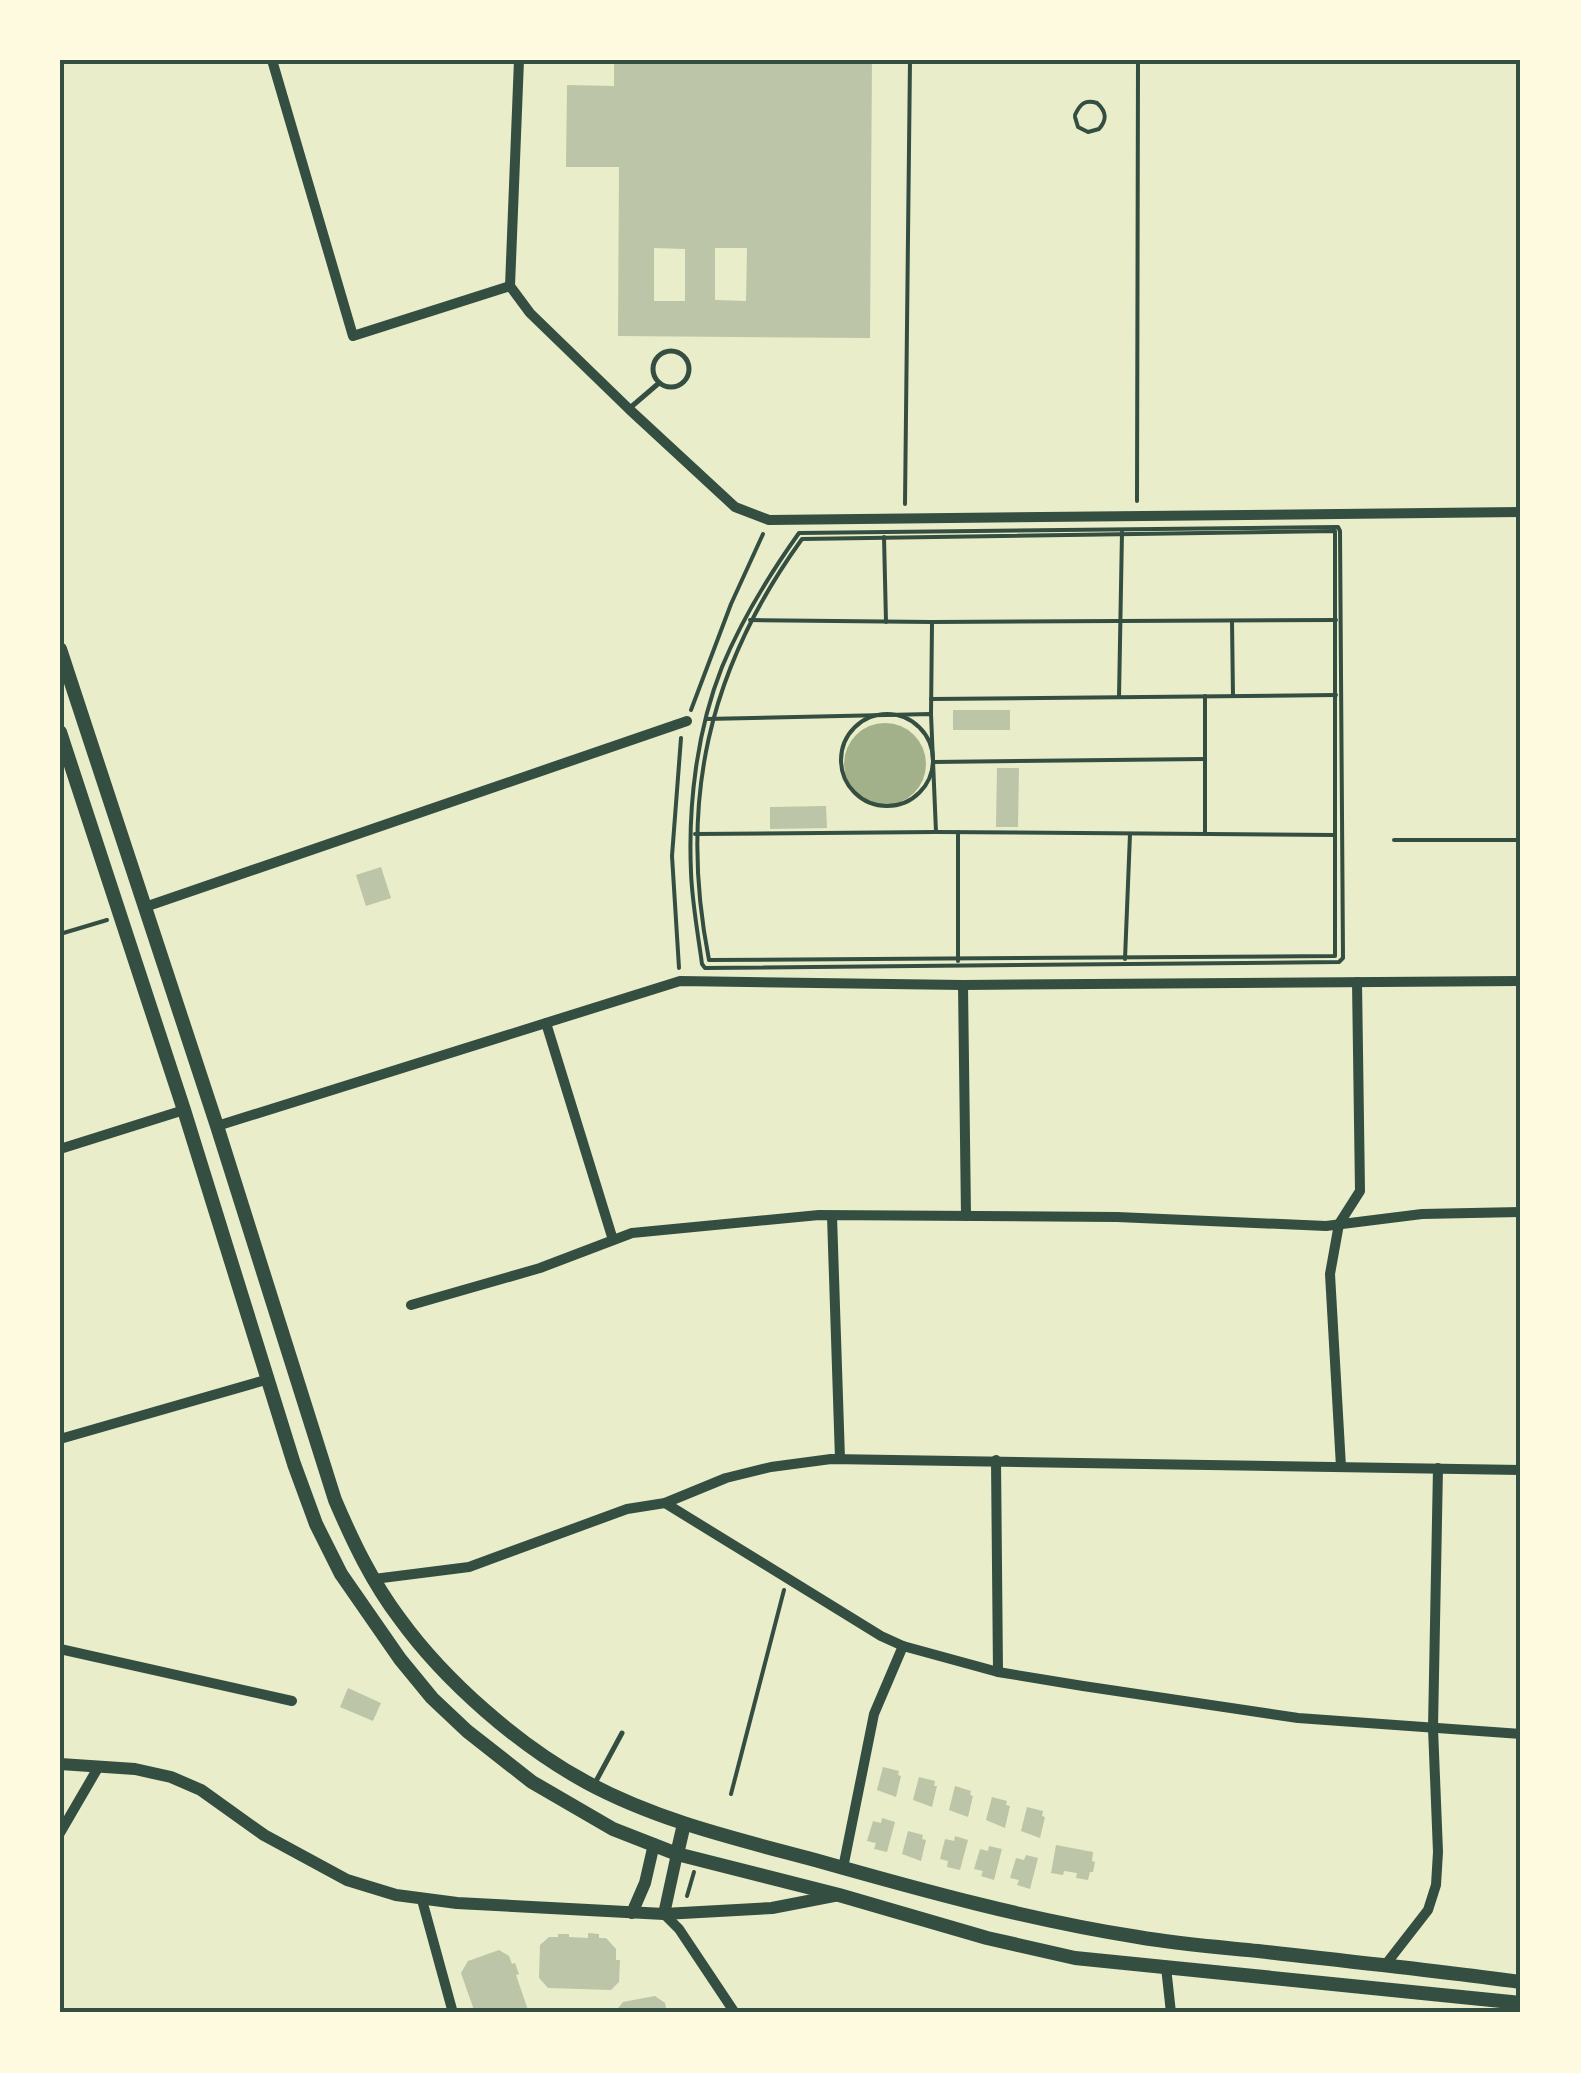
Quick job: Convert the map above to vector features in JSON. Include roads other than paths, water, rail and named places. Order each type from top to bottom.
[{"type":"main road","points":[[60,649],[335,1500],[354,1544],[400,1619],[426,1652],[472,1697],[528,1746],[593,1786],[640,1808],[843,1868],[1077,1927],[1142,1938],[1521,1982]]},
{"type":"main road","points":[[60,732],[316,1524],[342,1574],[400,1659],[432,1698],[467,1731],[532,1782],[613,1829],[678,1854],[987,1938],[1075,1958],[1521,2003]]},
{"type":"main road","points":[[678,1854],[684,1824]]},
{"type":"street","points":[[272,60],[354,336],[510,286]]},
{"type":"street","points":[[519,60],[510,286],[530,313],[735,507],[769,520],[1521,512]]},
{"type":"street","points":[[145,906],[687,721]]},
{"type":"street","points":[[217,1126],[680,981],[963,985],[1521,981]]},
{"type":"street","points":[[1341,1466],[1330,1274],[1339,1224],[1360,1190],[1357,982]]},
{"type":"street","points":[[963,985],[966,1216]]},
{"type":"street","points":[[546,1022],[612,1240]]},
{"type":"street","points":[[60,1148],[184,1110]]},
{"type":"street","points":[[411,1304],[540,1268],[632,1233],[832,1216],[1117,1217],[1326,1226],[1422,1214],[1521,1212]]},
{"type":"street","points":[[832,1216],[840,1459]]},
{"type":"street","points":[[60,1439],[268,1379]]},
{"type":"street","points":[[374,1579],[468,1567],[627,1509],[665,1504],[726,1478],[771,1467],[840,1459],[1521,1470]]},
{"type":"street","points":[[996,1460],[998,1672]]},
{"type":"street","points":[[1386,1964],[1428,1910],[1436,1885],[1433,1728],[1438,1468]]},
{"type":"street","points":[[665,1504],[841,1613],[903,1646],[998,1672],[1298,1718],[1521,1734]]},
{"type":"street","points":[[843,1868],[874,1714],[903,1646]]},
{"type":"street","points":[[60,1648],[292,1701]]},
{"type":"street","points":[[60,1764],[171,1777],[200,1790],[264,1835],[347,1880],[422,1900],[664,1914],[772,1908],[839,1895]]},
{"type":"street","points":[[60,1833],[98,1766]]},
{"type":"street","points":[[632,1914],[654,1844]]},
{"type":"street","points":[[664,1914],[678,1854]]},
{"type":"street","points":[[422,1900],[453,2013]]},
{"type":"street","points":[[664,1914],[680,1929],[735,2013]]},
{"type":"street","points":[[1166,1967],[1171,2013]]},
{"type":"lane","points":[[668,352],[680,354],[688,368],[685,379],[670,387],[659,383],[653,373],[654,362],[668,352]]},
{"type":"lane","points":[[629,409],[659,383]]},
{"type":"lane","points":[[593,1786],[622,1733]]}]
